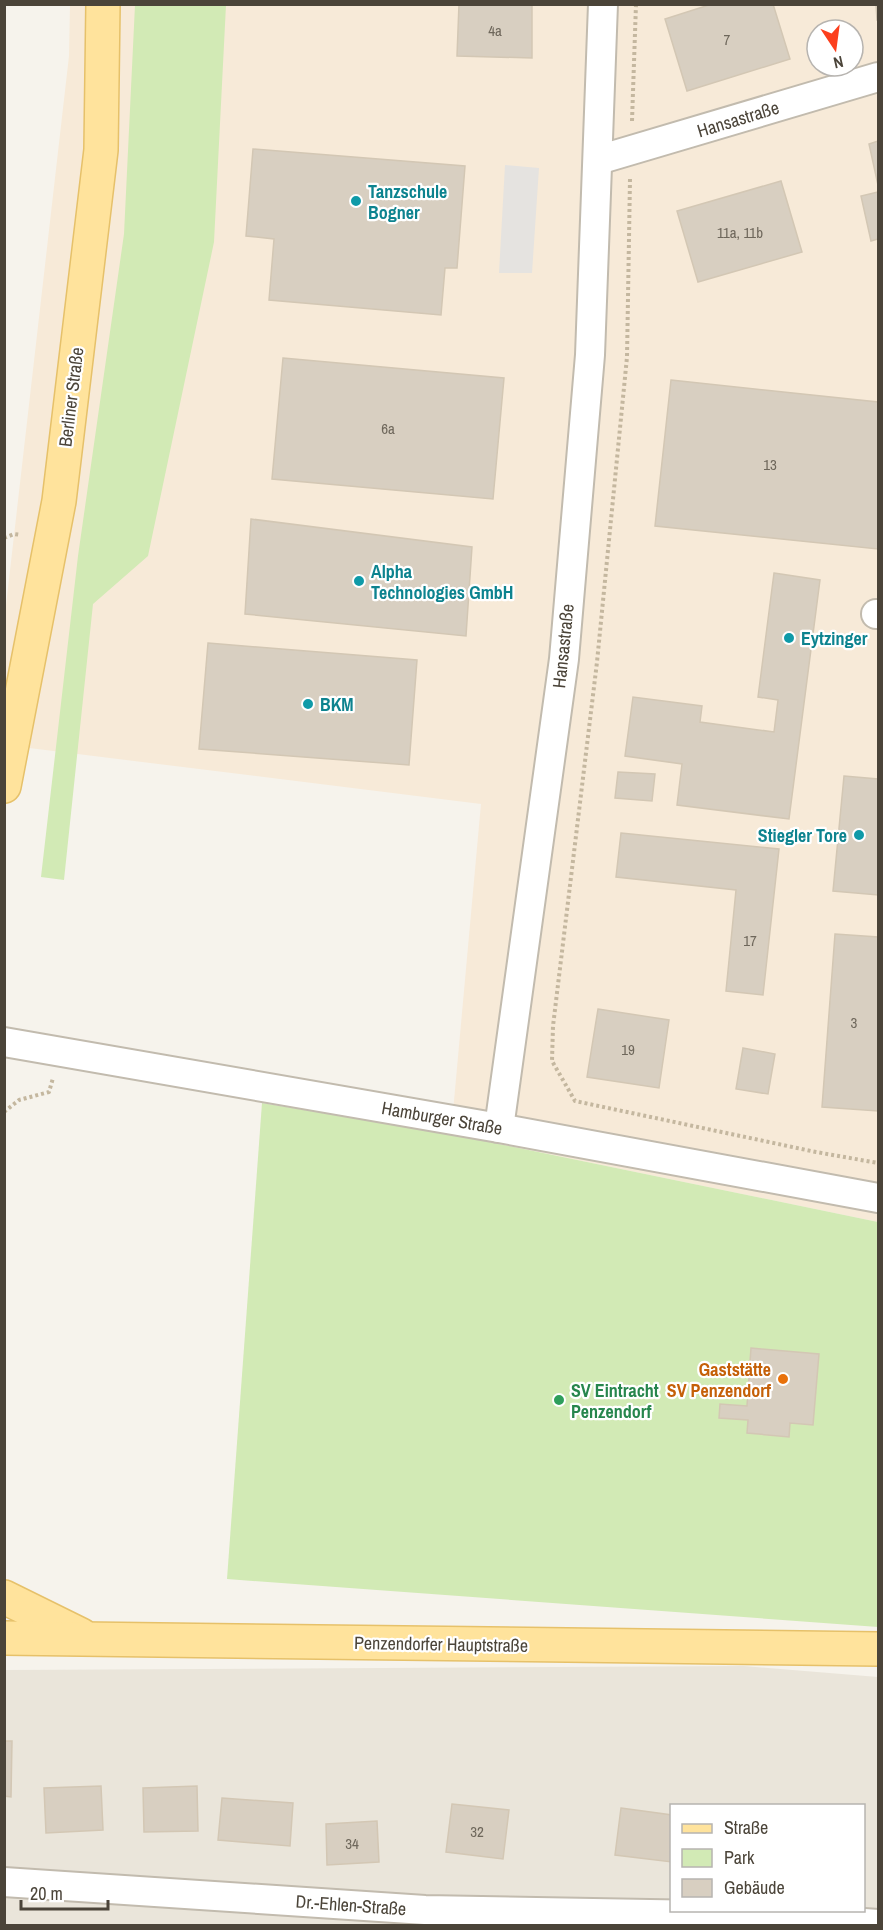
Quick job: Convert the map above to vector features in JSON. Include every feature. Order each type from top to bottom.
[{"type":"main road","name":"Berliner Straße","points":[[4,786],[62,480],[101,150],[103,4]]},
{"type":"main road","points":[[4,1597],[90,1640]]},
{"type":"main road","name":"Penzendorfer Hauptstraße","points":[[4,1638],[879,1649]]},
{"type":"street","name":"Hansastraße","points":[[499,1128],[564,658],[590,356],[603,4]]},
{"type":"street","name":"Hansastraße","points":[[598,160],[879,77]]},
{"type":"street","name":"Hamburger Straße","points":[[4,1042],[499,1128],[879,1198]]},
{"type":"street","name":"Dr.-Ehlen-Straße","points":[[4,1882],[423,1918],[879,1924]]},
{"type":"path","points":[[636,4],[627,357],[597,662],[553,1026],[552,1061],[575,1101],[879,1163]]},
{"type":"path","points":[[4,1112],[19,1100],[49,1092],[60,1052]]},
{"type":"shaded area","points":[[70,5],[878,5],[878,1222],[451,1134],[481,804],[5,745],[5,614],[69,56]]},
{"type":"shaded area","points":[[505,165],[539,168],[532,273],[499,273]]},
{"type":"shaded area","points":[[744,1666],[878,1677],[878,1925],[5,1925],[4,1670]]},
{"type":"green space","points":[[135,5],[226,5],[214,242],[148,556],[93,604],[64,880],[41,877],[78,556],[124,234]]},
{"type":"green space","name":"SV Eintracht Penzendorf","points":[[262,1103],[451,1134],[878,1222],[878,1627],[227,1579]]},
{"type":"building","points":[[459,4],[532,4],[532,58],[457,56]]},
{"type":"building","points":[[712,4],[773,4],[790,59],[687,91],[665,19]]},
{"type":"building","points":[[876,4],[878,4],[878,20],[877,20]]},
{"type":"building","points":[[878,141],[878,185],[869,144]]},
{"type":"building","name":"Tanzschule Bogner","points":[[253,149],[465,166],[457,268],[445,268],[441,315],[269,300],[274,239],[246,236]]},
{"type":"building","points":[[781,181],[802,252],[698,282],[677,211]]},
{"type":"building","points":[[878,192],[878,239],[871,241],[861,196]]},
{"type":"building","points":[[283,358],[504,378],[493,499],[272,479]]},
{"type":"building","points":[[671,380],[878,402],[878,549],[655,526]]},
{"type":"building","name":"Alpha Technologies GmbH","points":[[251,519],[472,547],[466,636],[245,614]]},
{"type":"building","name":"Eytzinger","points":[[774,573],[820,580],[789,819],[677,805],[682,764],[625,756],[633,697],[702,706],[700,722],[774,732],[778,700],[758,697]]},
{"type":"building","name":"BKM","points":[[208,643],[417,660],[409,765],[199,749]]},
{"type":"building","points":[[618,772],[655,774],[652,801],[615,798]]},
{"type":"building","name":"Stiegler Tore","points":[[844,776],[878,779],[878,895],[833,891]]},
{"type":"building","points":[[621,833],[779,849],[763,995],[726,991],[736,890],[616,877]]},
{"type":"building","points":[[835,934],[878,937],[878,1111],[822,1107]]},
{"type":"building","points":[[598,1009],[669,1020],[659,1088],[587,1077]]},
{"type":"building","points":[[743,1048],[775,1054],[768,1094],[736,1089]]},
{"type":"building","name":"Gaststätte SV Penzendorf","points":[[751,1348],[819,1354],[813,1425],[790,1423],[789,1437],[747,1433],[748,1420],[719,1418],[720,1404],[747,1406]]},
{"type":"building","points":[[4,1741],[12,1741],[11,1797],[4,1796]]},
{"type":"building","points":[[101,1786],[103,1830],[46,1833],[44,1788]]},
{"type":"building","points":[[197,1786],[198,1831],[144,1832],[143,1788]]},
{"type":"building","points":[[222,1798],[293,1803],[290,1846],[218,1840]]},
{"type":"building","points":[[452,1804],[509,1810],[503,1859],[446,1852]]},
{"type":"building","points":[[621,1808],[670,1815],[670,1862],[615,1855]]},
{"type":"building","points":[[377,1821],[379,1862],[327,1865],[326,1824]]},
{"type":"place","name":"Tanzschule Bogner","points":[[356,201]]},
{"type":"place","name":"Alpha Technologies GmbH","points":[[359,581]]},
{"type":"place","name":"Eytzinger","points":[[789,638]]},
{"type":"place","name":"BKM","points":[[308,704]]},
{"type":"place","name":"Stiegler Tore","points":[[859,835]]},
{"type":"place","name":"Gaststätte SV Penzendorf","points":[[783,1379]]},
{"type":"place","name":"SV Eintracht Penzendorf","points":[[559,1400]]}]
